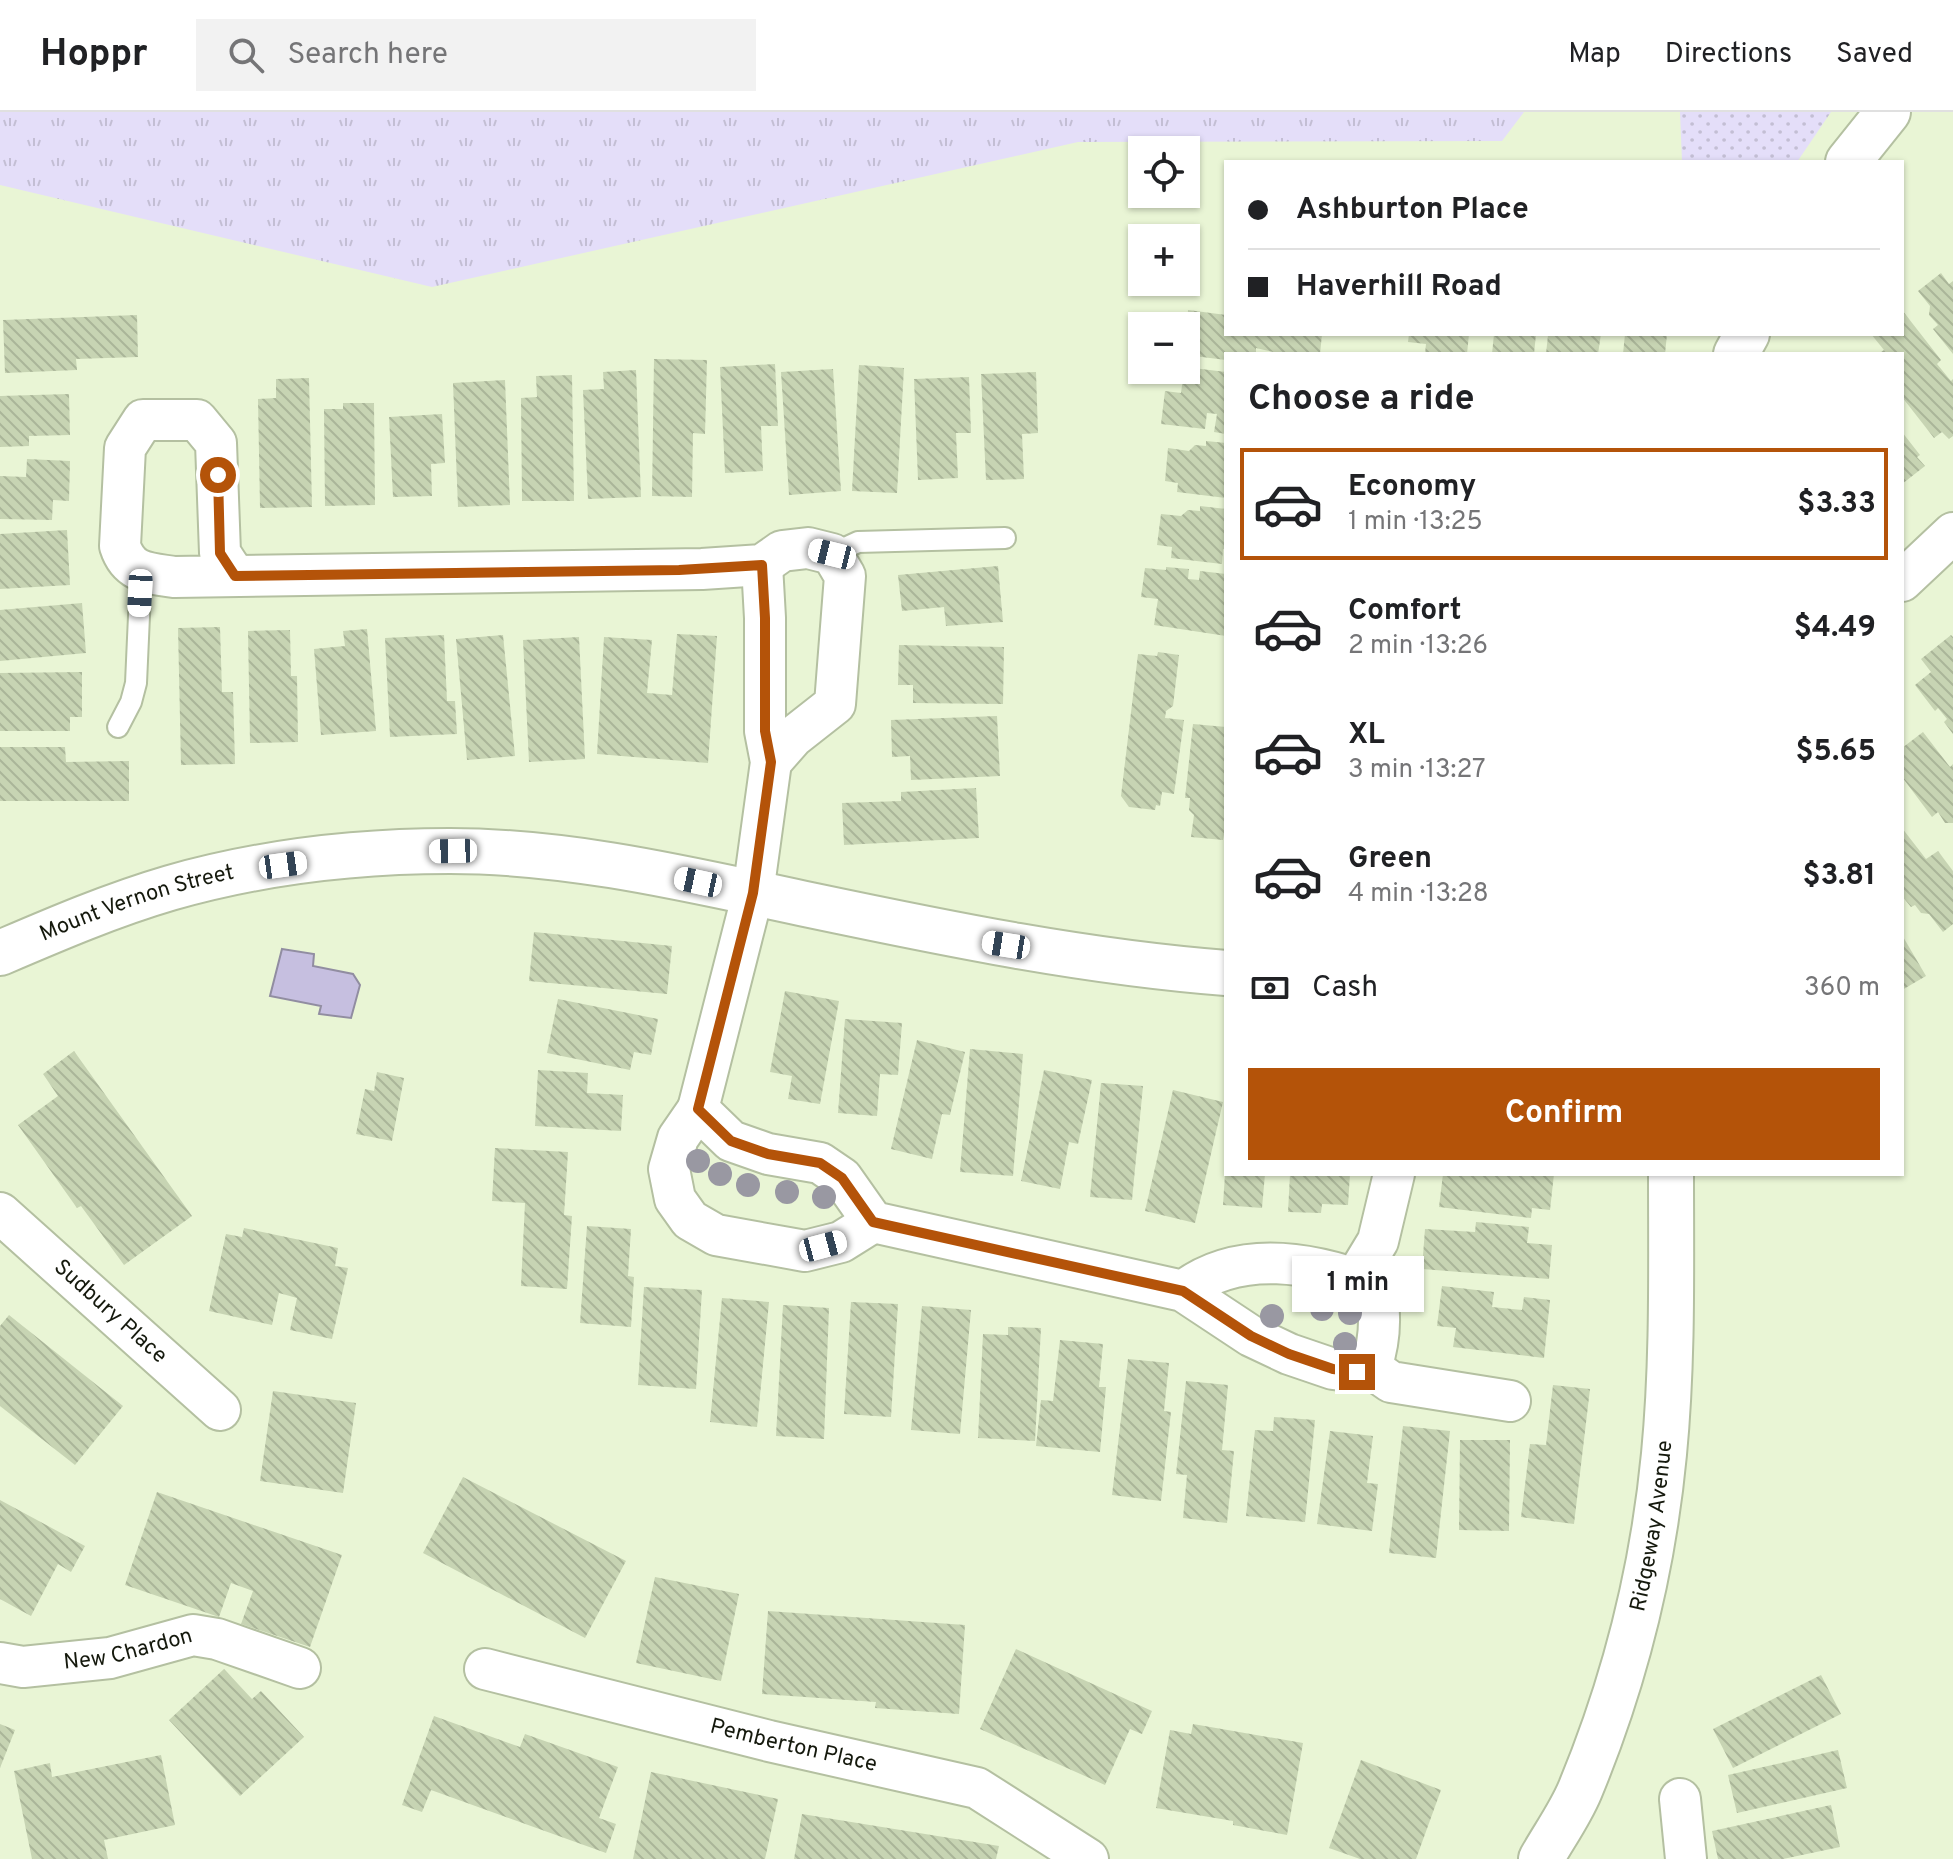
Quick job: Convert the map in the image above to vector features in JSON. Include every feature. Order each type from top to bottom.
[{"type":"street","points":[[1850,160],[1888,112]]},
{"type":"street","points":[[235,576],[220,553],[216,443],[197,420],[143,420],[125,448],[120,546],[124,559],[141,571],[174,577],[671,570],[762,565],[782,551],[808,548],[832,554],[845,576],[835,704],[793,737],[771,762]]},
{"type":"street","points":[[1904,579],[1953,533]]},
{"type":"street","points":[[762,565],[765,731],[771,762],[753,893],[698,1109],[678,1138],[669,1169],[675,1199],[690,1220],[716,1235],[805,1251],[841,1242],[873,1222]]},
{"type":"street","name":"Mount Vernon Street","points":[[0,953],[64,925],[171,888],[254,869],[353,855],[453,851],[571,859],[655,873],[974,940],[1100,960],[1224,973]]},
{"type":"street","points":[[698,1109],[731,1141],[768,1154],[820,1163],[842,1178],[873,1222],[1183,1291],[1251,1336],[1289,1354],[1333,1369],[1357,1372],[1371,1368]]},
{"type":"street","points":[[1355,1279],[1378,1241],[1394,1176]]},
{"type":"street","name":"Ridgeway Avenue","points":[[1541,1859],[1579,1792],[1621,1674],[1650,1559],[1664,1454],[1669,1378],[1671,1176]]},
{"type":"street","name":"Sudbury Place","points":[[0,1213],[220,1410]]},
{"type":"street","points":[[1183,1291],[1201,1278],[1223,1269],[1260,1262],[1307,1266],[1375,1286],[1381,1308],[1378,1348],[1371,1368]]},
{"type":"street","points":[[1371,1368],[1391,1382],[1510,1401]]},
{"type":"street","name":"New Chardon","points":[[0,1663],[23,1667],[110,1658],[193,1635],[217,1639],[300,1668]]},
{"type":"street","name":"Pemberton Place","points":[[485,1669],[754,1737],[977,1788],[1088,1859]]},
{"type":"street","points":[[1680,1799],[1686,1859]]},
{"type":"lane","points":[[832,554],[858,542],[1005,538]]},
{"type":"lane","points":[[118,727],[131,702],[136,683],[141,571]]},
{"type":"green space","points":[[0,112],[1524,112],[1502,141],[1200,142],[1200,136],[1128,136],[1128,142],[1078,142],[432,287],[0,185]]},
{"type":"green space","points":[[1680,112],[1831,112],[1798,160],[1682,160]]},
{"type":"shaded area","points":[[282,949],[314,954],[313,966],[353,974],[360,985],[351,1018],[319,1014],[321,1006],[270,996]]},
{"type":"building","points":[[1941,273],[1949,284],[1953,281],[1953,354],[1933,329],[1938,325],[1929,315],[1930,306],[1918,291]]},
{"type":"building","points":[[1188,310],[1224,315],[1224,336],[1322,336],[1320,352],[1273,352],[1256,348],[1256,352],[1224,352],[1224,360],[1200,357],[1200,312]]},
{"type":"building","points":[[1904,313],[1941,360],[1937,364],[1951,381],[1953,379],[1953,436],[1949,439],[1942,432],[1934,438],[1904,400],[1904,352],[1881,352],[1884,350],[1873,336],[1904,336]]},
{"type":"building","points":[[137,315],[138,357],[76,359],[77,370],[5,373],[3,320]]},
{"type":"building","points":[[1409,336],[1469,336],[1467,352],[1425,352],[1426,344],[1408,342]]},
{"type":"building","points":[[1494,336],[1536,336],[1534,352],[1492,352]]},
{"type":"building","points":[[1548,336],[1601,336],[1598,352],[1546,352]]},
{"type":"building","points":[[1625,336],[1667,336],[1665,352],[1623,352]]},
{"type":"building","points":[[654,359],[707,360],[705,434],[693,433],[692,497],[652,496]]},
{"type":"building","points":[[775,364],[778,426],[761,426],[763,471],[725,473],[720,367]]},
{"type":"building","points":[[859,365],[904,368],[897,493],[852,491]]},
{"type":"building","points":[[833,369],[841,491],[789,495],[781,372]]},
{"type":"building","points":[[1200,369],[1224,372],[1224,434],[1214,432],[1217,414],[1207,413],[1205,429],[1161,424],[1165,391],[1181,393],[1182,384],[1200,384]]},
{"type":"building","points":[[636,370],[641,497],[588,499],[583,390],[604,389],[603,372]]},
{"type":"building","points":[[1036,372],[1038,433],[1022,434],[1024,479],[986,480],[981,374]]},
{"type":"building","points":[[572,375],[574,501],[522,501],[521,398],[537,397],[536,376]]},
{"type":"building","points":[[969,377],[971,433],[956,433],[958,478],[918,480],[914,379]]},
{"type":"building","points":[[309,378],[312,507],[260,508],[258,399],[276,398],[276,379]]},
{"type":"building","points":[[505,380],[510,505],[458,507],[453,383]]},
{"type":"building","points":[[69,394],[70,435],[29,436],[29,446],[0,447],[0,396]]},
{"type":"building","points":[[343,403],[374,403],[375,505],[325,506],[324,409],[343,409]]},
{"type":"building","points":[[442,414],[445,463],[431,464],[432,496],[393,497],[389,417]]},
{"type":"building","points":[[1904,435],[1920,455],[1917,457],[1925,466],[1904,482]]},
{"type":"building","points":[[1206,441],[1224,443],[1224,498],[1177,492],[1178,483],[1165,481],[1168,448],[1189,451],[1195,445],[1206,446]]},
{"type":"building","points":[[27,459],[70,461],[69,501],[53,500],[52,520],[0,519],[0,476],[26,477]]},
{"type":"building","points":[[1200,506],[1224,509],[1222,564],[1171,558],[1172,547],[1157,545],[1161,514],[1181,516],[1188,510],[1200,511]]},
{"type":"building","points":[[67,530],[70,585],[0,589],[0,534]]},
{"type":"building","points":[[998,566],[1003,622],[946,626],[944,607],[902,611],[898,575]]},
{"type":"building","points":[[1166,567],[1189,569],[1188,579],[1199,580],[1200,571],[1224,574],[1224,636],[1154,625],[1158,599],[1141,597],[1145,568],[1166,570]]},
{"type":"building","points":[[82,603],[86,653],[0,661],[0,610]]},
{"type":"building","points":[[220,627],[222,692],[233,692],[235,764],[181,765],[178,628]]},
{"type":"building","points":[[367,629],[376,731],[321,735],[314,649],[345,646],[343,631]]},
{"type":"building","points":[[290,630],[291,676],[297,676],[298,742],[250,743],[248,631]]},
{"type":"building","points":[[677,634],[717,636],[708,763],[597,754],[604,637],[652,640],[647,693],[672,695]]},
{"type":"building","points":[[444,635],[447,701],[455,701],[457,734],[390,737],[385,638]]},
{"type":"building","points":[[503,635],[515,756],[467,760],[456,639]]},
{"type":"building","points":[[1951,635],[1953,734],[1944,722],[1947,719],[1938,708],[1935,711],[1915,685],[1931,672],[1921,659]]},
{"type":"building","points":[[579,637],[585,759],[529,762],[523,640]]},
{"type":"building","points":[[899,645],[1004,647],[1003,704],[913,703],[913,685],[898,685]]},
{"type":"building","points":[[1158,652],[1179,655],[1173,706],[1166,711],[1165,718],[1184,720],[1174,794],[1162,792],[1160,806],[1156,805],[1155,810],[1129,807],[1121,796],[1138,654],[1157,656]]},
{"type":"building","points":[[82,672],[82,717],[70,717],[70,731],[0,731],[0,673]]},
{"type":"building","points":[[997,716],[1000,776],[911,780],[910,756],[892,757],[891,720]]},
{"type":"building","points":[[1193,724],[1224,727],[1223,840],[1191,837],[1194,815],[1189,810],[1190,798],[1185,798]]},
{"type":"building","points":[[1923,732],[1950,767],[1953,764],[1953,823],[1945,823],[1938,812],[1932,817],[1904,780],[1904,746]]},
{"type":"building","points":[[0,747],[65,747],[66,762],[129,761],[129,801],[0,801]]},
{"type":"building","points":[[976,788],[979,838],[844,845],[842,803],[901,801],[901,792]]},
{"type":"building","points":[[1904,831],[1926,859],[1938,851],[1953,871],[1953,924],[1943,932],[1929,914],[1921,913],[1915,905],[1911,907],[1904,898]]},
{"type":"building","points":[[534,932],[672,946],[667,994],[529,981]]},
{"type":"building","points":[[1904,938],[1926,976],[1904,989]]},
{"type":"building","points":[[785,991],[839,1001],[820,1104],[788,1099],[792,1076],[770,1072]]},
{"type":"building","points":[[558,999],[658,1019],[651,1055],[634,1052],[630,1070],[547,1053]]},
{"type":"building","points":[[845,1019],[902,1023],[898,1075],[880,1074],[877,1116],[838,1113]]},
{"type":"building","points":[[917,1040],[965,1052],[950,1115],[942,1114],[932,1159],[891,1149]]},
{"type":"building","points":[[970,1049],[1023,1054],[1013,1176],[960,1172]]},
{"type":"building","points":[[74,1051],[192,1216],[124,1265],[81,1206],[77,1208],[18,1125],[58,1096],[43,1074]]},
{"type":"building","points":[[538,1070],[588,1073],[587,1093],[623,1095],[621,1131],[535,1126]]},
{"type":"building","points":[[1044,1070],[1092,1080],[1078,1144],[1069,1142],[1060,1189],[1021,1181]]},
{"type":"building","points":[[377,1072],[404,1078],[392,1141],[356,1134],[365,1089],[374,1091]]},
{"type":"building","points":[[1101,1083],[1143,1086],[1132,1200],[1090,1197]]},
{"type":"building","points":[[1173,1090],[1223,1102],[1195,1223],[1145,1211]]},
{"type":"building","points":[[495,1148],[568,1152],[564,1215],[572,1216],[567,1289],[521,1286],[525,1203],[492,1201]]},
{"type":"building","points":[[1225,1176],[1265,1176],[1262,1208],[1223,1205]]},
{"type":"building","points":[[1290,1176],[1350,1176],[1348,1205],[1322,1204],[1321,1213],[1288,1212]]},
{"type":"building","points":[[1443,1176],[1554,1176],[1550,1210],[1532,1208],[1531,1218],[1439,1207]]},
{"type":"building","points":[[1476,1222],[1529,1227],[1527,1243],[1552,1245],[1549,1279],[1422,1269],[1425,1229],[1475,1232]]},
{"type":"building","points":[[587,1226],[631,1229],[628,1276],[634,1277],[631,1327],[580,1323]]},
{"type":"building","points":[[244,1228],[338,1248],[335,1266],[348,1268],[332,1339],[290,1330],[297,1298],[279,1293],[272,1325],[209,1311],[226,1234],[242,1237]]},
{"type":"building","points":[[1442,1286],[1494,1292],[1492,1307],[1522,1310],[1524,1297],[1550,1300],[1544,1358],[1453,1347],[1456,1328],[1437,1326]]},
{"type":"building","points":[[644,1287],[702,1290],[696,1389],[638,1385]]},
{"type":"building","points":[[722,1298],[769,1302],[757,1427],[710,1422]]},
{"type":"building","points":[[851,1302],[898,1304],[891,1417],[844,1414]]},
{"type":"building","points":[[783,1305],[829,1308],[824,1439],[776,1436]]},
{"type":"building","points":[[922,1306],[971,1310],[960,1434],[911,1430]]},
{"type":"building","points":[[9,1315],[123,1406],[75,1465],[0,1406],[0,1326]]},
{"type":"building","points":[[1008,1327],[1041,1328],[1035,1441],[978,1438],[983,1334],[1008,1335]]},
{"type":"building","points":[[1060,1340],[1103,1344],[1099,1387],[1106,1387],[1100,1452],[1036,1446],[1041,1400],[1053,1401]]},
{"type":"building","points":[[1128,1359],[1169,1363],[1164,1411],[1171,1412],[1161,1501],[1112,1495]]},
{"type":"building","points":[[1186,1381],[1228,1385],[1222,1450],[1234,1451],[1227,1523],[1183,1518],[1187,1475],[1176,1474]]},
{"type":"building","points":[[1553,1385],[1590,1389],[1574,1524],[1521,1517],[1530,1444],[1546,1445]]},
{"type":"building","points":[[273,1391],[356,1403],[343,1493],[260,1481]]},
{"type":"building","points":[[1274,1417],[1315,1420],[1305,1522],[1246,1516],[1255,1430],[1273,1431]]},
{"type":"building","points":[[1403,1426],[1450,1431],[1436,1558],[1389,1553]]},
{"type":"building","points":[[1330,1431],[1373,1436],[1367,1483],[1378,1484],[1372,1531],[1317,1524]]},
{"type":"building","points":[[1460,1440],[1510,1440],[1509,1531],[1459,1530]]},
{"type":"building","points":[[463,1477],[626,1561],[585,1638],[423,1553]]},
{"type":"building","points":[[157,1492],[342,1555],[310,1647],[241,1624],[253,1591],[231,1583],[219,1617],[125,1585]]},
{"type":"building","points":[[0,1500],[85,1546],[71,1572],[58,1564],[31,1616],[0,1599]]},
{"type":"building","points":[[655,1577],[739,1594],[721,1681],[636,1663]]},
{"type":"building","points":[[768,1611],[965,1625],[959,1714],[875,1708],[876,1702],[762,1694]]},
{"type":"building","points":[[1016,1649],[1152,1711],[1142,1734],[1130,1729],[1105,1785],[980,1729]]},
{"type":"building","points":[[224,1669],[252,1699],[261,1691],[304,1737],[240,1796],[169,1720]]},
{"type":"building","points":[[1821,1675],[1841,1714],[1733,1768],[1713,1729]]},
{"type":"building","points":[[434,1716],[520,1747],[525,1734],[618,1767],[599,1818],[616,1824],[606,1853],[431,1790],[422,1812],[402,1805]]},
{"type":"building","points":[[0,1724],[15,1730],[0,1768]]},
{"type":"building","points":[[1193,1724],[1303,1743],[1287,1835],[1233,1825],[1233,1821],[1156,1808],[1170,1730],[1191,1734]]},
{"type":"building","points":[[1838,1750],[1847,1788],[1737,1813],[1728,1775]]},
{"type":"building","points":[[161,1755],[175,1825],[104,1840],[108,1859],[32,1859],[14,1771],[50,1763],[52,1777]]},
{"type":"building","points":[[1361,1760],[1441,1790],[1416,1859],[1360,1859],[1329,1848]]},
{"type":"building","points":[[651,1772],[778,1799],[765,1859],[633,1859]]},
{"type":"building","points":[[1831,1805],[1840,1847],[1783,1859],[1718,1859],[1712,1831]]},
{"type":"building","points":[[802,1814],[999,1846],[996,1859],[794,1859]]},
{"type":"route","points":[[218,475],[220,553],[235,576],[679,570],[762,565],[765,731],[771,762],[753,893],[698,1109],[731,1141],[768,1154],[820,1163],[842,1178],[873,1222],[1183,1291],[1251,1336],[1289,1354],[1333,1369],[1357,1372]]}]
